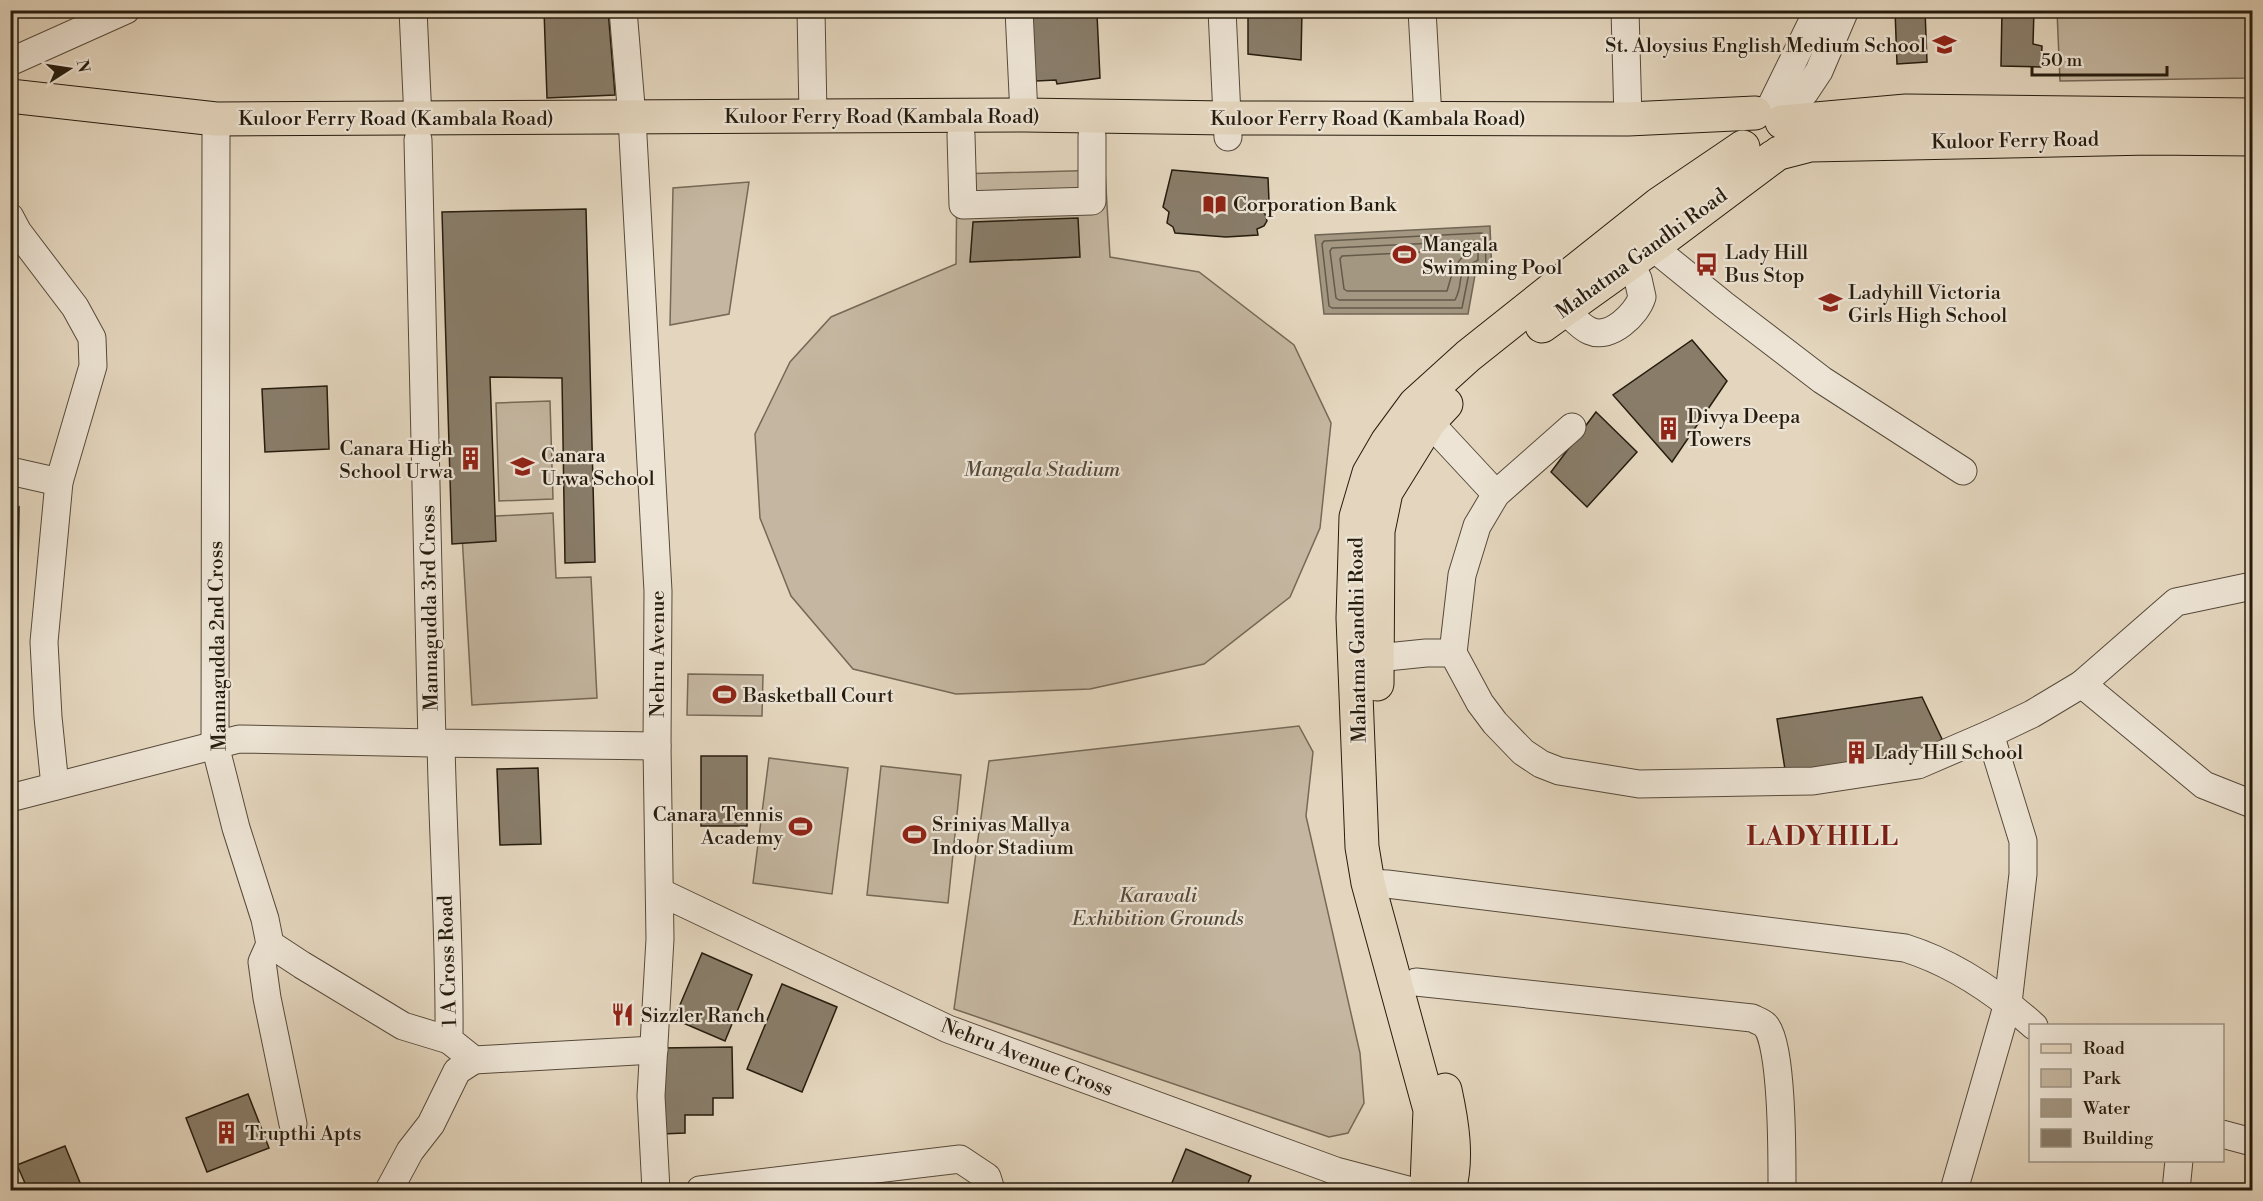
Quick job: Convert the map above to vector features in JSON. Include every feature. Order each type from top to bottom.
[{"type":"main road","name":"Kuloor Ferry Road (Kambala Road)","points":[[10,96],[216,118],[418,129]]},
{"type":"main road","name":"Kuloor Ferry Road","points":[[1765,132],[1906,111],[2253,115]]},
{"type":"main road","name":"Kuloor Ferry Road (Kambala Road)","points":[[632,127],[813,115],[1024,115],[1228,127],[1765,132]]},
{"type":"main road","name":"Kuloor Ferry Road (Kambala Road)","points":[[10,117],[265,139],[418,129],[632,127],[1092,136],[1428,118],[1628,119],[1765,132]]},
{"type":"main road","name":"Kuloor Ferry Road","points":[[1765,132],[1810,145],[2151,138],[2253,139]]},
{"type":"main road","name":"Mahatma Gandhi Road","points":[[1449,1191],[1453,1175],[1452,1120],[1430,1029],[1416,982],[1362,847],[1354,629],[1356,517],[1370,473],[1387,442],[1422,414],[1453,396],[1564,309],[1658,243],[1765,132]]},
{"type":"main road","name":"Mahatma Gandhi Road","points":[[1425,1191],[1430,1110],[1377,884],[1383,832],[1377,658],[1378,531],[1386,492],[1422,414],[1468,356],[1659,204],[1765,132]]},
{"type":"street","points":[[12,57],[95,17],[126,10]]},
{"type":"street","name":"Mannagudda 3rd Cross","points":[[413,10],[436,743]]},
{"type":"street","name":"Nehru Avenue","points":[[623,10],[632,127],[658,591],[657,746],[660,939],[651,1096],[656,1191]]},
{"type":"street","points":[[811,10],[813,115]]},
{"type":"street","points":[[1019,10],[1024,115]]},
{"type":"street","points":[[1222,10],[1228,127]]},
{"type":"street","points":[[1422,10],[1428,118]]},
{"type":"street","points":[[1625,10],[1628,119]]},
{"type":"street","points":[[1765,132],[1818,10]]},
{"type":"street","points":[[1765,132],[1806,93],[1820,71],[1845,10]]},
{"type":"street","name":"Mannagudda 2nd Cross","points":[[216,135],[215,746],[236,828],[265,919],[270,944]]},
{"type":"street","points":[[961,135],[963,206],[1092,201],[1092,136]]},
{"type":"street","points":[[10,217],[18,232],[75,307],[92,338],[93,366],[68,443],[59,482],[44,642],[55,786]]},
{"type":"street","points":[[1658,243],[1660,253],[1822,380],[1964,471]]},
{"type":"street","points":[[1564,309],[1587,330],[1594,333],[1605,332],[1620,324],[1635,312],[1643,294],[1630,263]]},
{"type":"street","points":[[1422,414],[1496,494]]},
{"type":"street","points":[[1572,427],[1496,494],[1478,526],[1462,575],[1454,653],[1480,703],[1495,723],[1523,752],[1541,764],[1559,771],[1639,784],[1813,781],[1918,765],[2032,714],[2082,684],[2176,602],[2253,586]]},
{"type":"street","points":[[10,471],[59,482]]},
{"type":"street","points":[[1377,658],[1426,653],[1454,653]]},
{"type":"street","points":[[2082,684],[2204,785],[2253,804]]},
{"type":"street","points":[[1954,1191],[2008,1003],[2023,874],[2023,840],[1990,734]]},
{"type":"street","points":[[10,798],[239,739],[657,746]]},
{"type":"street","name":"1 A Cross Road","points":[[436,743],[450,971],[449,1040],[474,1060]]},
{"type":"street","points":[[1377,884],[1905,948],[1954,968],[2008,1003],[2032,1024]]},
{"type":"street","name":"Nehru Avenue Cross","points":[[660,892],[948,1029],[1336,1171],[1408,1191]]},
{"type":"street","points":[[294,1124],[267,998],[262,962],[270,944],[403,1026],[449,1040]]},
{"type":"street","points":[[1416,982],[1752,1018],[1766,1026],[1775,1048],[1783,1152],[1782,1191]]},
{"type":"street","points":[[389,1191],[410,1151],[431,1124],[457,1071],[474,1060],[654,1050]]},
{"type":"street","points":[[2224,1134],[2253,1142]]},
{"type":"street","points":[[700,1191],[960,1160],[987,1177],[990,1191]]},
{"type":"street","points":[[2176,1191],[2179,1162]]},
{"type":"green space","points":[[2057,11],[2247,11],[2250,78],[2060,81]]},
{"type":"green space","name":"Mangala Stadium","points":[[1105,170],[1110,257],[1199,272],[1294,345],[1331,423],[1320,528],[1290,597],[1204,664],[1090,689],[956,694],[853,669],[791,596],[760,518],[755,434],[790,362],[831,317],[956,264],[957,174]]},
{"type":"green space","points":[[749,182],[729,314],[670,325],[673,188]]},
{"type":"green space","points":[[550,401],[553,499],[499,501],[496,403]]},
{"type":"green space","points":[[553,513],[556,578],[591,577],[597,698],[472,705],[461,518]]},
{"type":"green space","name":"Basketball Court","points":[[688,674],[763,675],[762,716],[687,715]]},
{"type":"green space","name":"Karavali Exhibition Grounds","points":[[1299,726],[1313,752],[1306,816],[1360,1053],[1364,1103],[1348,1133],[1329,1137],[954,1009],[989,761]]},
{"type":"green space","name":"Canara Tennis Academy","points":[[769,758],[848,768],[832,894],[753,883]]},
{"type":"green space","name":"Srinivas Mallya Indoor Stadium","points":[[881,766],[961,775],[948,903],[867,895]]},
{"type":"water","name":"Mangala Swimming Pool","points":[[1490,226],[1492,275],[1475,275],[1468,314],[1324,314],[1315,235]]},
{"type":"building","points":[[544,10],[608,10],[615,95],[547,98]]},
{"type":"building","points":[[1029,10],[1102,10],[1103,13],[1097,14],[1100,78],[1057,84],[1056,80],[1036,81]]},
{"type":"building","points":[[1248,10],[1302,10],[1301,60],[1248,54]]},
{"type":"building","points":[[1895,10],[1925,10],[1927,62],[1897,64]]},
{"type":"building","points":[[2002,10],[2034,10],[2033,44],[2042,46],[2041,67],[2001,66]]},
{"type":"building","name":"Corporation Bank","points":[[1172,170],[1268,178],[1269,201],[1258,209],[1265,214],[1267,221],[1264,226],[1257,229],[1258,235],[1226,237],[1175,233],[1173,227],[1167,223],[1169,212],[1163,207]]},
{"type":"building","name":"Canara High School Urwa","points":[[586,209],[595,562],[565,563],[562,378],[490,377],[496,541],[452,544],[442,212]]},
{"type":"building","points":[[1078,218],[1080,257],[970,262],[973,222]]},
{"type":"building","name":"Divya Deepa Towers","points":[[1692,340],[1727,381],[1672,462],[1613,395]]},
{"type":"building","points":[[327,386],[329,449],[265,452],[262,389]]},
{"type":"building","points":[[1596,412],[1637,452],[1587,507],[1551,472]]},
{"type":"building","points":[[19,507],[17,638],[10,640],[10,511]]},
{"type":"building","name":"Lady Hill School","points":[[1922,697],[1942,739],[1918,765],[1787,782],[1777,719]]},
{"type":"building","points":[[701,756],[747,756],[747,826],[701,826]]},
{"type":"building","points":[[538,768],[541,844],[500,845],[497,769]]},
{"type":"building","points":[[702,953],[752,975],[725,1041],[674,1019]]},
{"type":"building","points":[[782,984],[837,1007],[802,1092],[747,1069]]},
{"type":"building","points":[[732,1047],[733,1098],[713,1098],[713,1115],[685,1115],[685,1133],[662,1134],[661,1048]]},
{"type":"building","name":"Trupthi Apts","points":[[248,1094],[269,1148],[207,1172],[186,1118]]},
{"type":"building","points":[[65,1146],[83,1190],[28,1190],[17,1165]]},
{"type":"building","points":[[1186,1149],[1251,1176],[1245,1190],[1169,1190]]},
{"type":"place","name":"St. Aloysius English Medium School","points":[[1944,45]]},
{"type":"place","name":"Corporation Bank","points":[[1215,204]]},
{"type":"place","name":"Mangala Swimming Pool","points":[[1404,255]]},
{"type":"place","name":"Lady Hill Bus Stop","points":[[1707,264]]},
{"type":"place","name":"Ladyhill Victoria Girls High School","points":[[1830,303]]},
{"type":"place","name":"Divya Deepa Towers","points":[[1669,428]]},
{"type":"place","name":"Canara High School Urwa","points":[[471,459]]},
{"type":"place","name":"Canara Urwa School","points":[[523,467]]},
{"type":"place","name":"Basketball Court","points":[[725,695]]},
{"type":"place","name":"Lady Hill School","points":[[1856,752]]},
{"type":"place","name":"Canara Tennis Academy","points":[[801,826]]},
{"type":"place","name":"Srinivas Mallya Indoor Stadium","points":[[914,835]]},
{"type":"place","name":"Sizzler Ranch","points":[[623,1015]]},
{"type":"place","name":"Trupthi Apts","points":[[227,1133]]},
{"type":"district","name":"LADYHILL","points":[[1823,836]]}]
